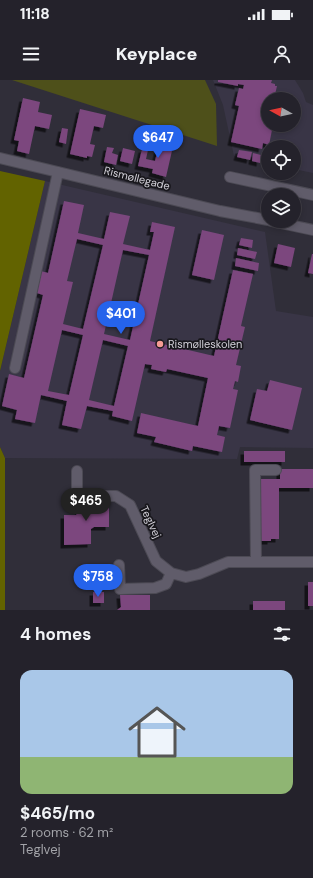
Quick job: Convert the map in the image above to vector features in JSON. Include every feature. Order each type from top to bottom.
[{"type":"street","name":"Rismøllegade","points":[[0,158],[220,211],[261,219]]},
{"type":"street","points":[[15,368],[58,172]]},
{"type":"street","points":[[230,177],[313,195]]},
{"type":"street","name":"Rismøllegade","points":[[301,228],[313,230]]},
{"type":"street","points":[[256,562],[255,470],[276,470]]},
{"type":"street","name":"Teglvej","points":[[77,471],[77,496],[116,496],[130,505],[156,562],[171,573],[186,577],[199,574],[228,562],[313,562]]},
{"type":"street","points":[[119,564],[120,589],[155,588],[166,584],[171,573]]},
{"type":"shaded area","points":[[12,80],[205,80],[216,104],[217,146]]},
{"type":"shaded area","points":[[213,80],[295,80],[303,93],[306,102],[313,105],[313,173],[301,170],[301,140],[261,140],[261,162],[234,156],[223,105]]},
{"type":"shaded area","points":[[0,171],[45,181],[0,371]]},
{"type":"shaded area","name":"Rismølleskolen","points":[[45,181],[265,232],[276,311],[313,317],[313,448],[240,447],[237,459],[5,458],[0,447],[0,371]]},
{"type":"shaded area","points":[[0,447],[5,458],[5,610],[0,610]]},
{"type":"building","points":[[218,80],[272,80],[271,83],[277,86],[276,92],[261,92],[261,132],[272,132],[270,140],[261,140],[261,149],[231,142],[239,106],[235,105],[239,88],[243,89],[244,85],[238,84],[238,86],[218,82]]},
{"type":"building","points":[[23,98],[40,102],[38,112],[52,115],[49,129],[35,126],[29,154],[17,151],[19,141],[14,140]]},
{"type":"building","points":[[80,109],[106,115],[103,128],[94,126],[90,144],[95,145],[92,157],[87,156],[87,158],[70,154]]},
{"type":"building","points":[[62,128],[68,129],[66,144],[59,142]]},
{"type":"building","points":[[160,139],[174,142],[166,177],[152,173],[153,169],[138,166],[142,149],[148,150],[146,159],[155,161]]},
{"type":"building","points":[[107,147],[114,148],[112,153],[118,155],[116,165],[104,162]]},
{"type":"building","points":[[123,148],[135,151],[132,164],[120,161]]},
{"type":"building","points":[[239,150],[252,152],[250,160],[237,157]]},
{"type":"building","points":[[253,153],[261,155],[260,163],[252,161]]},
{"type":"building","points":[[64,201],[84,205],[78,233],[104,239],[110,212],[130,216],[123,244],[150,250],[154,232],[150,232],[152,222],[175,227],[150,341],[214,356],[233,270],[253,274],[241,326],[245,327],[236,365],[241,366],[238,382],[235,381],[233,389],[238,390],[230,428],[219,426],[217,435],[225,437],[222,452],[193,446],[192,451],[154,442],[156,437],[137,433],[141,413],[198,426],[208,378],[167,369],[166,372],[151,369],[152,365],[145,364],[132,421],[112,416],[113,411],[87,406],[81,429],[62,425],[67,401],[41,395],[35,423],[15,419],[17,410],[2,406],[9,374],[24,378],[43,295],[37,293],[41,271],[48,273]],"holes":[[[77,239],[103,245],[83,329],[63,324],[73,282],[67,281]],[[123,250],[149,255],[130,340],[104,334]],[[62,330],[83,335],[69,395],[48,391]],[[103,340],[128,346],[114,406],[89,400]]]},
{"type":"building","points":[[202,230],[224,235],[214,280],[192,275]]},
{"type":"building","points":[[241,238],[253,240],[252,248],[239,245]]},
{"type":"building","points":[[278,244],[295,248],[291,267],[274,263]]},
{"type":"building","points":[[238,248],[257,252],[255,259],[237,255]]},
{"type":"building","points":[[313,254],[313,274],[308,273]]},
{"type":"building","points":[[236,258],[259,263],[258,271],[235,266]]},
{"type":"building","points":[[270,380],[302,388],[292,430],[250,420],[257,389],[267,391]]},
{"type":"building","points":[[244,451],[285,451],[285,462],[244,462]]},
{"type":"building","points":[[280,469],[313,469],[313,488],[279,488],[279,539],[261,541],[260,479],[280,479]]},
{"type":"building","points":[[80,500],[109,500],[109,527],[94,527],[91,529],[91,544],[64,545],[64,515],[76,515],[79,511]]},
{"type":"building","points":[[308,582],[313,582],[313,606],[308,606]]},
{"type":"building","points":[[93,592],[104,592],[104,603],[93,603]]},
{"type":"building","points":[[120,595],[150,595],[150,610],[117,610],[121,607]]},
{"type":"building","points":[[253,601],[285,601],[285,610],[253,610]]},
{"type":"place","name":"Rismølleskolen","points":[[160,344]]}]
